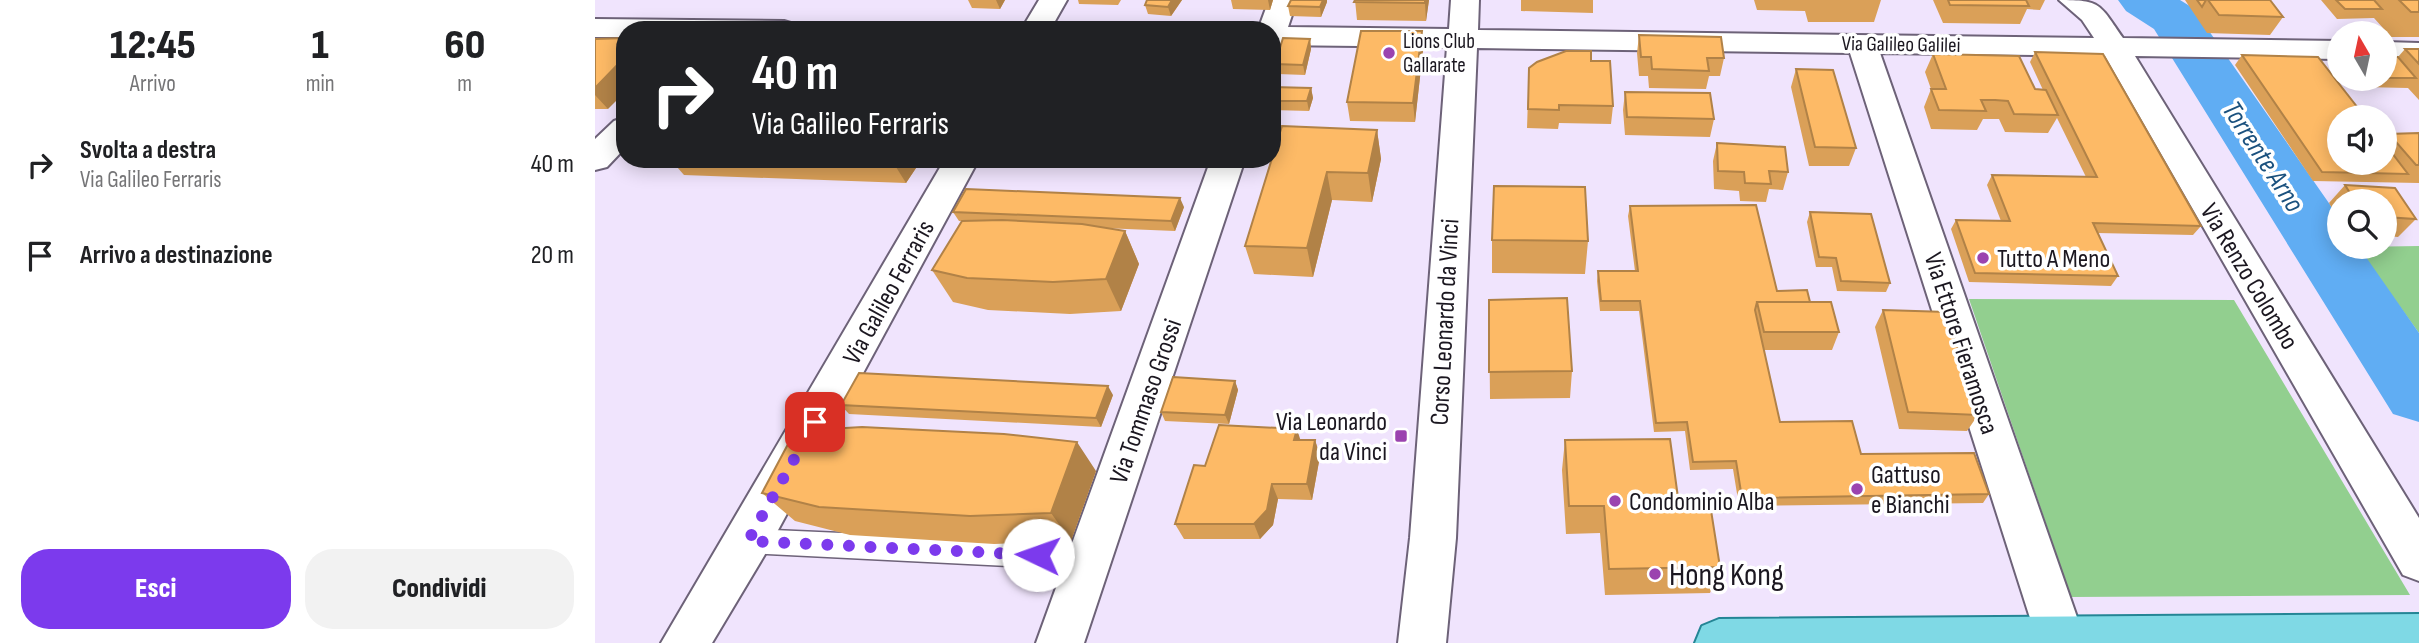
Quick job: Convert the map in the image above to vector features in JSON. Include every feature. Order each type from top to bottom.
[{"type":"main road","points":[[1719,643],[2419,638]]},
{"type":"street","points":[[1040,21],[1053,0]]},
{"type":"street","points":[[1276,21],[1283,0]]},
{"type":"street","name":"Corso Leonardo da Vinci","points":[[1422,643],[1433,538],[1465,0]]},
{"type":"street","name":"Via Renzo Colombo","points":[[2073,0],[2092,14],[2114,46],[2419,560]]},
{"type":"street","points":[[595,28],[616,28]]},
{"type":"street","name":"Via Galileo Galilei","points":[[1281,33],[2327,50]]},
{"type":"street","name":"Via Ettore Fieramosca","points":[[1862,43],[2062,642]]},
{"type":"street","points":[[2397,51],[2419,51]]},
{"type":"street","points":[[595,159],[616,137]]},
{"type":"street","name":"Via Galileo Ferraris","points":[[685,643],[748,541],[958,168]]},
{"type":"street","name":"Via Tommaso Grossi","points":[[1060,643],[1225,168]]},
{"type":"lane","points":[[748,541],[1091,557]]},
{"type":"green space","points":[[2397,246],[2419,246],[2419,333],[2366,259],[2397,259]]},
{"type":"green space","points":[[1969,299],[2234,300],[2410,595],[2071,597]]},
{"type":"building","points":[[1147,0],[1172,0],[1168,7],[1145,5]]},
{"type":"building","points":[[1291,0],[1323,0],[1320,7],[1288,6]]},
{"type":"building","points":[[1425,0],[1425,3],[1354,2]]},
{"type":"building","points":[[1948,0],[2026,0],[2029,6],[1950,5]]},
{"type":"building","points":[[2197,0],[2206,0],[2202,7]]},
{"type":"building","points":[[2208,0],[2270,0],[2283,17],[2219,15]]},
{"type":"building","points":[[2336,0],[2374,0],[2382,9],[2345,9]]},
{"type":"building","points":[[2399,0],[2419,0],[2419,12],[2411,12]]},
{"type":"building","points":[[1361,31],[1422,31],[1413,103],[1347,102]]},
{"type":"building","points":[[1639,35],[1721,37],[1724,58],[1707,58],[1709,71],[1652,69],[1651,57],[1641,57]]},
{"type":"building","points":[[616,38],[616,66],[595,88],[595,39]]},
{"type":"building","points":[[1283,38],[1310,39],[1303,65],[1281,64]]},
{"type":"building","points":[[2405,49],[2419,49],[2419,64]]},
{"type":"building","points":[[1566,51],[1591,51],[1591,61],[1610,61],[1613,106],[1559,105],[1559,110],[1528,109],[1529,68],[1537,62]]},
{"type":"building","points":[[2035,52],[2103,54],[2201,226],[2093,223],[2118,276],[1975,273],[1956,220],[2010,221],[1992,175],[2097,177]]},
{"type":"building","points":[[1933,54],[2019,56],[2035,89],[2046,90],[2058,115],[2014,114],[2008,101],[1995,100],[1981,100],[1986,111],[1939,110],[1931,89],[1946,89]]},
{"type":"building","points":[[2242,55],[2318,57],[2327,68],[2327,91],[2345,91],[2356,105],[2327,105],[2327,172],[2322,172]]},
{"type":"building","points":[[2397,57],[2398,57],[2416,78],[2397,78]]},
{"type":"building","points":[[1796,69],[1833,70],[1856,148],[1815,147]]},
{"type":"building","points":[[1281,87],[1311,88],[1307,101],[1281,101]]},
{"type":"building","points":[[1625,92],[1710,93],[1714,119],[1627,117]]},
{"type":"building","points":[[1282,126],[1377,130],[1368,173],[1327,172],[1307,248],[1245,246],[1269,168],[1281,168]]},
{"type":"building","points":[[2419,133],[2419,165],[2416,165],[2397,143],[2397,134]]},
{"type":"building","points":[[1717,143],[1785,147],[1788,172],[1769,171],[1771,184],[1745,183],[1744,172],[1718,171]]},
{"type":"building","points":[[2397,160],[2408,174],[2397,174]]},
{"type":"building","points":[[2345,185],[2396,189],[2348,189]]},
{"type":"building","points":[[1494,186],[1585,187],[1588,241],[1492,240]]},
{"type":"building","points":[[966,189],[1180,198],[1171,221],[953,212]]},
{"type":"building","points":[[2397,191],[2416,219],[2397,218]]},
{"type":"building","points":[[1756,205],[1777,291],[1807,290],[1810,302],[1757,302],[1755,310],[1780,422],[1852,421],[1861,454],[1974,453],[1989,494],[1742,498],[1736,461],[1693,462],[1687,422],[1656,423],[1640,301],[1601,301],[1598,271],[1638,271],[1630,206]]},
{"type":"building","points":[[1810,212],[1871,214],[1890,283],[1841,281],[1836,258],[1819,257]]},
{"type":"building","points":[[962,221],[1082,224],[1125,231],[1106,279],[1053,282],[967,278],[932,270]]},
{"type":"building","points":[[1567,298],[1572,371],[1489,372],[1489,300]]},
{"type":"building","points":[[1757,302],[1831,302],[1839,332],[1764,332]]},
{"type":"building","points":[[1883,310],[1947,312],[1978,415],[1908,412]]},
{"type":"building","points":[[859,373],[1108,386],[1096,418],[841,405]]},
{"type":"building","points":[[1173,377],[1235,381],[1225,415],[1161,412]]},
{"type":"building","points":[[1219,425],[1297,429],[1294,440],[1315,440],[1307,484],[1272,484],[1267,510],[1254,524],[1175,524],[1194,465],[1205,466]]},
{"type":"building","points":[[862,427],[1004,434],[1077,442],[1051,513],[970,516],[819,507],[762,493],[795,431]]},
{"type":"building","name":"Condominio Alba","points":[[1670,439],[1679,505],[1710,504],[1720,567],[1609,569],[1604,506],[1569,506],[1565,440]]},
{"type":"waterway","name":"Torrente Arno","points":[[2144,0],[2174,19],[2419,392]]},
{"type":"place","name":"Lions Club Gallarate","points":[[1389,53]]},
{"type":"place","name":"Tutto A Meno","points":[[1983,258]]},
{"type":"place","name":"Via Leonardo da Vinci","points":[[1401,436]]},
{"type":"place","name":"Gattuso e Bianchi","points":[[1857,489]]},
{"type":"place","name":"Condominio Alba","points":[[1615,501]]},
{"type":"place","name":"Hong Kong","points":[[1655,574]]},
{"type":"route","points":[[815,422],[748,541],[1038,555]]}]
